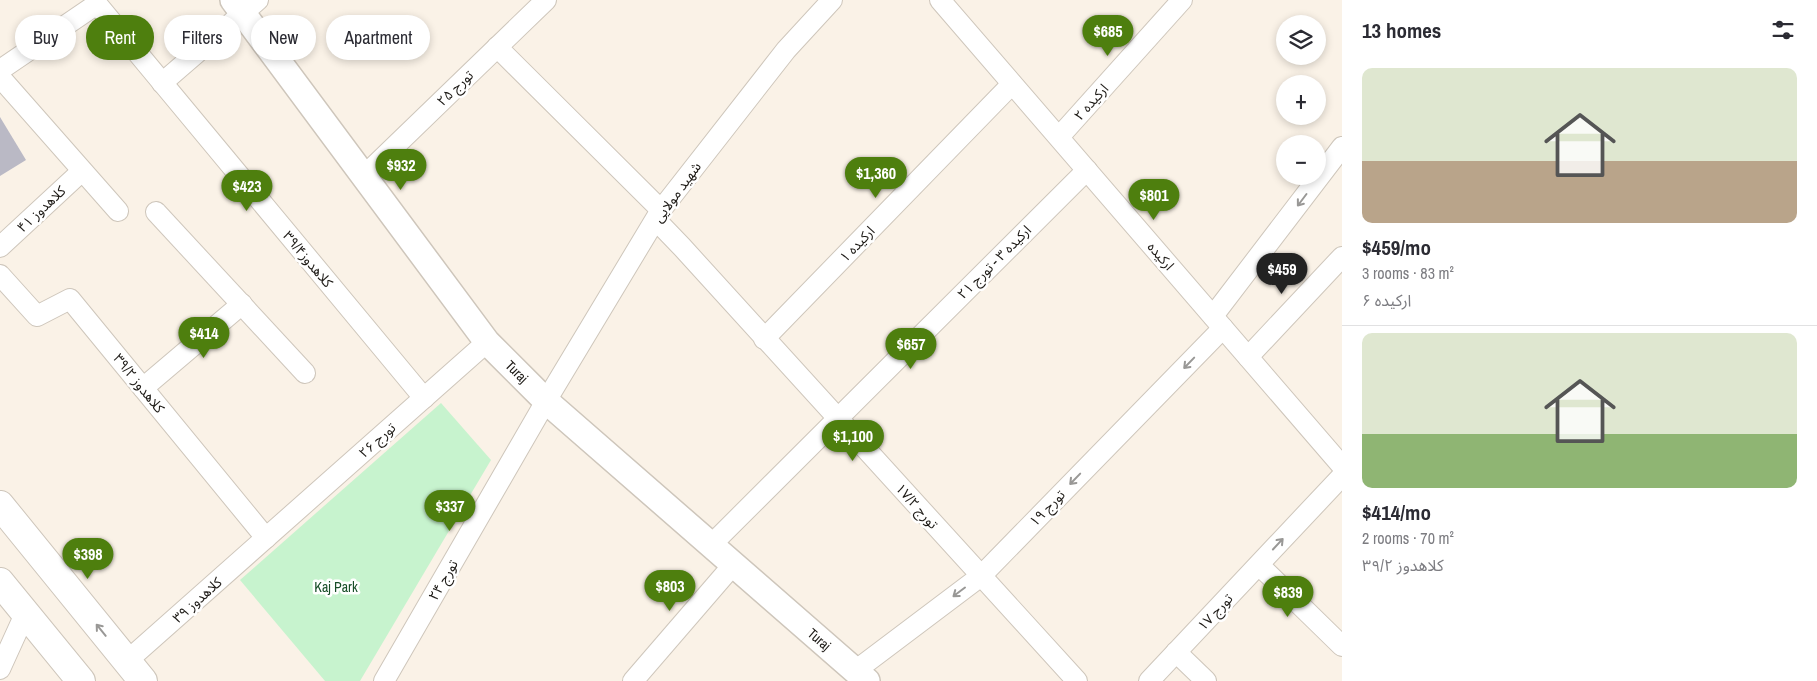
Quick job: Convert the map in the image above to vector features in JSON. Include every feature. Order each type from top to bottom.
[{"type":"main road","points":[[0,505],[135,671]]},
{"type":"main road","points":[[0,582],[81,681]]},
{"type":"street","name":"تورج ۲۵","points":[[364,176],[546,0]]},
{"type":"street","name":"شهید مولایی","points":[[546,401],[658,215],[786,50],[832,0]]},
{"type":"street","name":"ارکیده","points":[[940,0],[1342,466]]},
{"type":"street","name":"ارکیده ۲","points":[[1059,137],[1182,0]]},
{"type":"street","name":"کلاهدوز۳۹/۴","points":[[0,70],[97,4],[424,398]]},
{"type":"street","points":[[162,83],[245,4]]},
{"type":"street","name":"Turaj","points":[[245,4],[364,176],[488,342],[546,401],[861,676]]},
{"type":"street","name":"تورج ۱۷/۲","points":[[497,47],[658,215],[682,247],[764,339],[1076,681]]},
{"type":"street","points":[[0,77],[118,211]]},
{"type":"street","name":"ارکیده ۱","points":[[764,339],[1012,84]]},
{"type":"street","name":"تورج ۱۹","points":[[861,676],[981,576],[1218,322],[1342,147]]},
{"type":"street","name":"ارکیده ۳ - تورج ۲۱","points":[[711,546],[1087,170]]},
{"type":"street","name":"کلاهدوز ۴۱","points":[[0,247],[82,171]]},
{"type":"street","points":[[156,212],[305,373]]},
{"type":"street","points":[[1248,358],[1342,257]]},
{"type":"street","name":"کلاهدوز ۳۹/۲","points":[[0,275],[37,316],[70,299],[266,538]]},
{"type":"street","points":[[143,388],[242,304]]},
{"type":"street","name":"تورج ۲۶","points":[[266,538],[488,342]]},
{"type":"street","name":"تورج ۲۴","points":[[384,681],[546,401]]},
{"type":"street","name":"تورج ۱۷","points":[[1149,681],[1342,476]]},
{"type":"street","name":"کلاهدوز ۳۹","points":[[135,671],[266,538]]},
{"type":"street","points":[[633,681],[733,565]]},
{"type":"street","points":[[1259,565],[1342,646]]},
{"type":"street","points":[[0,669],[25,614]]},
{"type":"street","points":[[1176,652],[1206,681]]},
{"type":"green space","name":"Kaj Park","points":[[441,403],[491,460],[360,681],[325,681],[240,580]]},
{"type":"building","points":[[0,117],[26,160],[0,176]]}]
